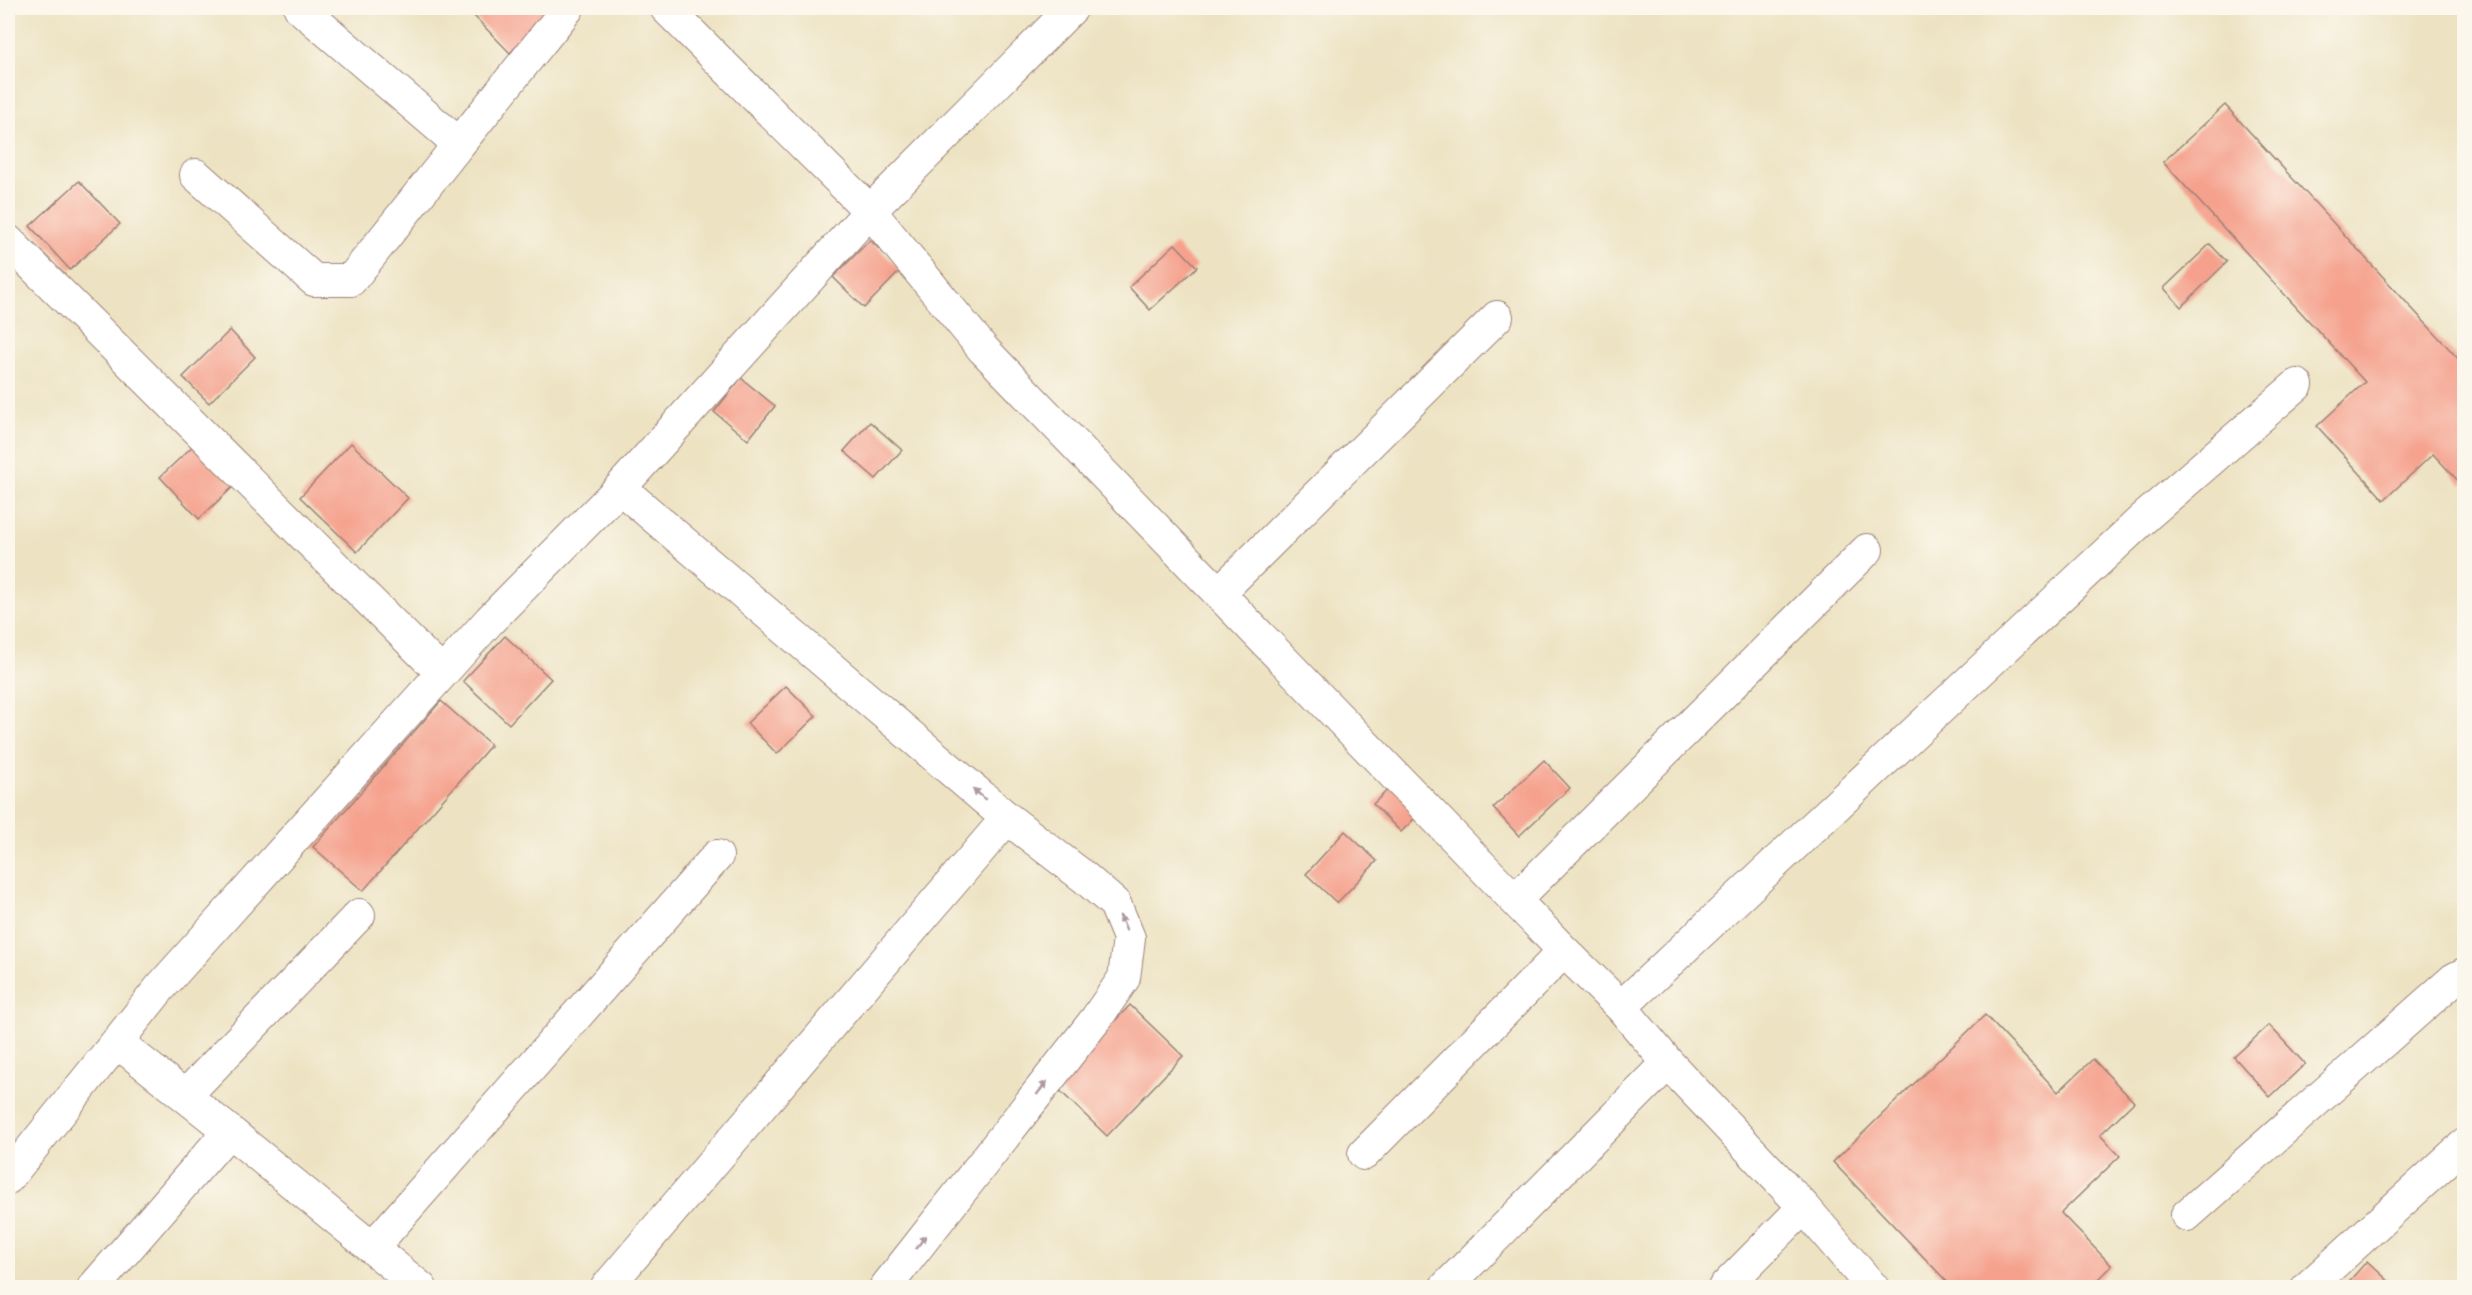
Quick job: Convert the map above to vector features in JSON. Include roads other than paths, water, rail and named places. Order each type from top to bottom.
[{"type":"street","points":[[300,8],[459,144]]},
{"type":"street","points":[[196,175],[314,280],[351,280],[568,8]]},
{"type":"street","points":[[666,8],[870,211],[983,349],[1620,1007],[1668,1063],[1804,1207],[1872,1287]]},
{"type":"street","points":[[8,1178],[167,979],[490,620],[620,488],[870,211],[1072,8]]},
{"type":"street","points":[[8,242],[442,673]]},
{"type":"street","points":[[1219,593],[1497,317]]},
{"type":"street","points":[[1620,1007],[2145,517],[2297,385]]},
{"type":"street","points":[[620,488],[1007,818],[1084,877],[1115,904],[1130,938],[1124,978],[1096,1019],[885,1287]]},
{"type":"street","points":[[1516,899],[1867,550]]},
{"type":"street","points":[[606,1287],[1007,818]]},
{"type":"street","points":[[372,1248],[717,856]]},
{"type":"street","points":[[185,1096],[359,915]]},
{"type":"street","points":[[1364,1154],[1564,951]]},
{"type":"street","points":[[2187,1215],[2454,980],[2464,974]]},
{"type":"street","points":[[117,1041],[421,1287]]},
{"type":"street","points":[[1445,1287],[1668,1063]]},
{"type":"street","points":[[98,1285],[229,1131]]},
{"type":"street","points":[[2307,1287],[2464,1145]]},
{"type":"street","points":[[1724,1287],[1804,1207]]}]
